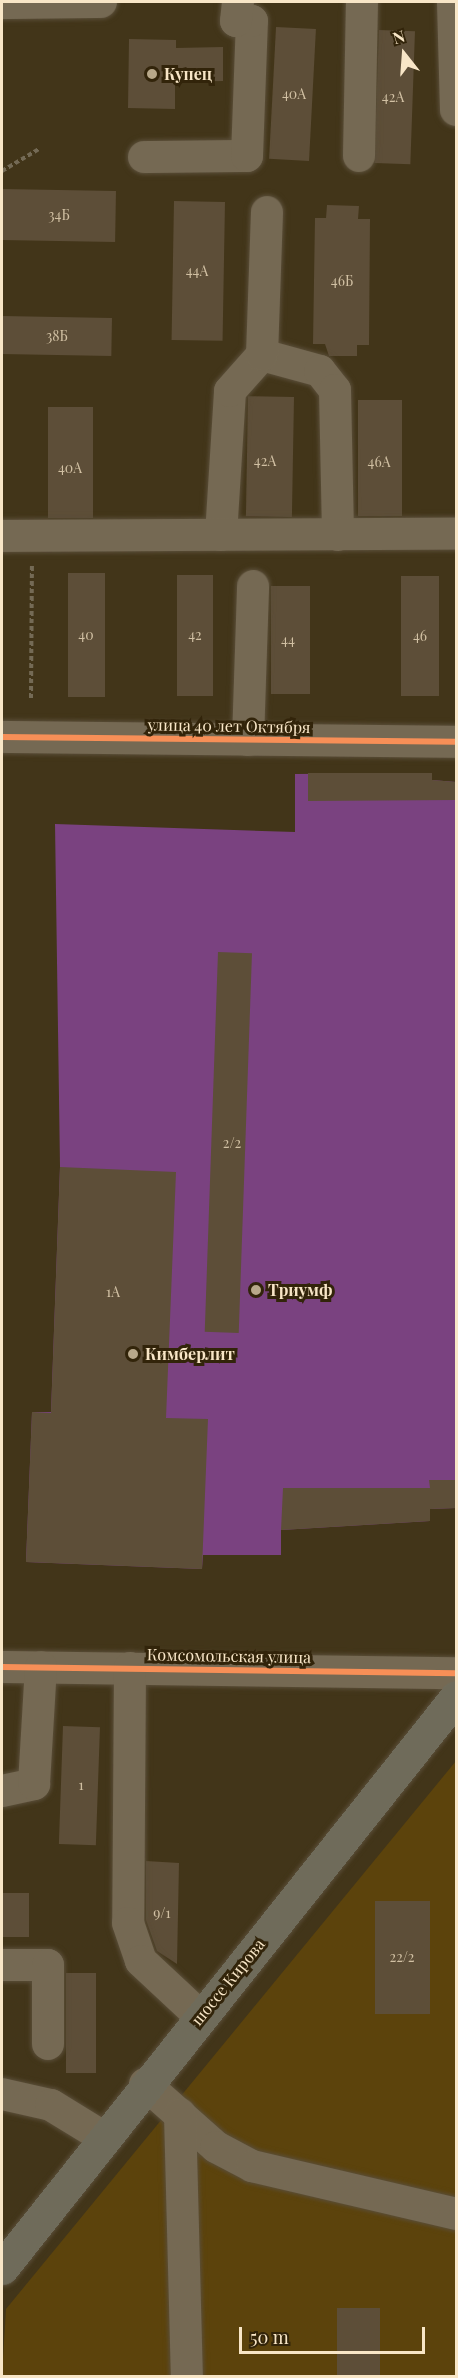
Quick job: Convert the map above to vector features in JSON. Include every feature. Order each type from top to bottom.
[{"type":"main road","name":"шоссе Кирова","points":[[2,2268],[145,2084],[456,1697]]},
{"type":"street","points":[[2,3],[101,2]]},
{"type":"street","points":[[144,157],[247,156],[252,21],[236,21],[238,2]]},
{"type":"street","points":[[359,156],[362,2]]},
{"type":"street","points":[[453,2],[456,110]]},
{"type":"street","points":[[221,535],[230,391],[262,355],[267,212]]},
{"type":"street","points":[[262,355],[320,371],[336,390],[338,535]]},
{"type":"street","points":[[2,536],[456,534]]},
{"type":"street","points":[[248,740],[253,586]]},
{"type":"street","name":"улица 40 лет Октября","points":[[2,737],[456,742]]},
{"type":"street","name":"Комсомольская улица","points":[[2,1667],[456,1673]]},
{"type":"street","points":[[2,1791],[34,1784],[41,1667]]},
{"type":"street","points":[[130,1668],[128,1923],[141,1961],[200,2016]]},
{"type":"street","points":[[2,1965],[48,1965],[48,2044]]},
{"type":"street","points":[[145,2084],[216,2147],[252,2166],[456,2214]]},
{"type":"street","points":[[2,2094],[51,2105],[103,2137]]},
{"type":"street","points":[[180,2114],[187,2376]]},
{"type":"path","points":[[2,171],[39,149]]},
{"type":"path","points":[[31,698],[32,571]]},
{"type":"shaded area","name":"Триумф","points":[[432,773],[432,780],[456,782],[456,1508],[430,1509],[430,1521],[281,1530],[281,1555],[203,1555],[202,1569],[26,1562],[32,1412],[51,1412],[60,1167],[55,824],[295,832],[295,774]]},
{"type":"shaded area","points":[[456,1761],[456,2376],[2,2376],[6,2309]]},
{"type":"building","points":[[276,27],[316,29],[309,161],[269,159]]},
{"type":"building","points":[[379,30],[415,31],[410,164],[374,163]]},
{"type":"building","name":"Купец","points":[[129,39],[176,40],[176,48],[223,47],[223,81],[175,82],[175,109],[128,108]]},
{"type":"building","points":[[2,189],[116,191],[115,242],[2,240]]},
{"type":"building","points":[[174,201],[225,202],[223,341],[172,340]]},
{"type":"building","points":[[327,205],[359,206],[358,219],[370,219],[369,345],[357,345],[357,356],[329,356],[325,344],[313,344],[315,218],[326,218]]},
{"type":"building","points":[[2,316],[112,318],[111,356],[2,354]]},
{"type":"building","points":[[248,396],[294,397],[292,517],[246,516]]},
{"type":"building","points":[[358,400],[402,400],[402,516],[358,516]]},
{"type":"building","points":[[48,407],[93,407],[93,518],[48,518]]},
{"type":"building","points":[[68,573],[105,573],[105,697],[68,697]]},
{"type":"building","points":[[177,575],[213,575],[213,696],[177,696]]},
{"type":"building","points":[[401,576],[439,576],[439,696],[401,696]]},
{"type":"building","points":[[271,586],[310,586],[310,694],[271,694]]},
{"type":"building","points":[[308,773],[432,773],[432,780],[456,782],[456,800],[308,801]]},
{"type":"building","points":[[218,952],[252,953],[239,1333],[205,1332]]},
{"type":"building","points":[[60,1167],[176,1172],[166,1418],[208,1419],[202,1569],[26,1562],[32,1412],[51,1413]]},
{"type":"building","points":[[429,1480],[456,1480],[456,1508],[430,1509],[430,1521],[281,1530],[283,1488],[430,1488]]},
{"type":"building","points":[[63,1726],[100,1727],[96,1845],[59,1844]]},
{"type":"building","points":[[146,1861],[179,1863],[177,1964],[157,1951],[146,1920]]},
{"type":"building","points":[[2,1893],[29,1893],[29,1937],[2,1937]]},
{"type":"building","points":[[375,1901],[430,1901],[430,2014],[375,2014]]},
{"type":"building","points":[[66,1973],[96,1973],[96,2073],[66,2073]]},
{"type":"building","points":[[337,2308],[380,2308],[380,2376],[337,2376]]},
{"type":"cycle path","points":[[2,737],[456,742]]},
{"type":"cycle path","points":[[2,1667],[456,1673]]},
{"type":"place","name":"Купец","points":[[152,74]]},
{"type":"place","name":"Триумф","points":[[256,1290]]},
{"type":"place","name":"Кимберлит","points":[[133,1354]]}]
